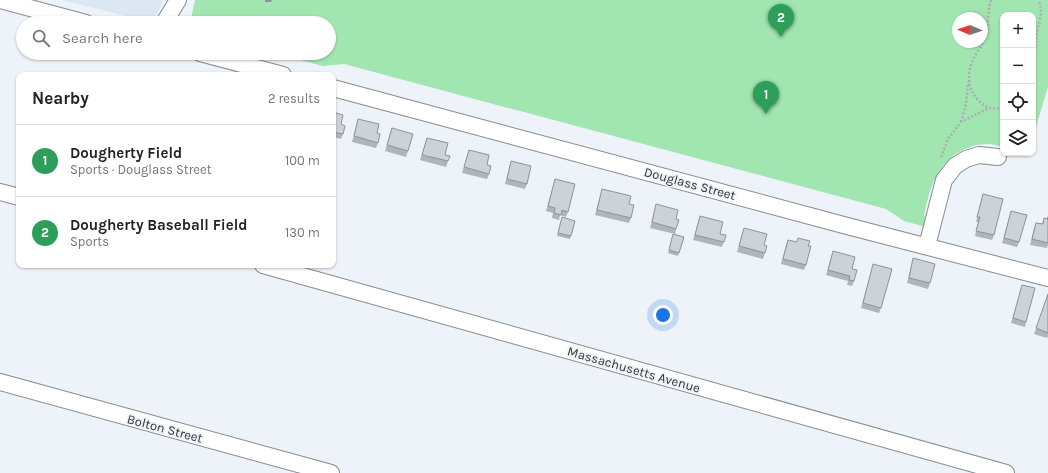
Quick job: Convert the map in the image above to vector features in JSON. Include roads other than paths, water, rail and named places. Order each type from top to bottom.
[{"type":"street","points":[[0,0],[60,16]]},
{"type":"street","points":[[168,16],[178,0]]},
{"type":"street","points":[[226,60],[272,72]]},
{"type":"street","name":"Douglass Street","points":[[336,89],[851,227],[1048,278]]},
{"type":"street","points":[[927,246],[944,180],[954,166],[966,159],[979,155],[998,157]]},
{"type":"street","points":[[0,192],[16,196]]},
{"type":"street","name":"Massachusetts Avenue","points":[[273,268],[1006,473]]},
{"type":"street","name":"Bolton Street","points":[[0,382],[331,473]]},
{"type":"place","name":"Dougherty Baseball Field","points":[[781,37]]},
{"type":"place","name":"Dougherty Field","points":[[766,114]]}]
